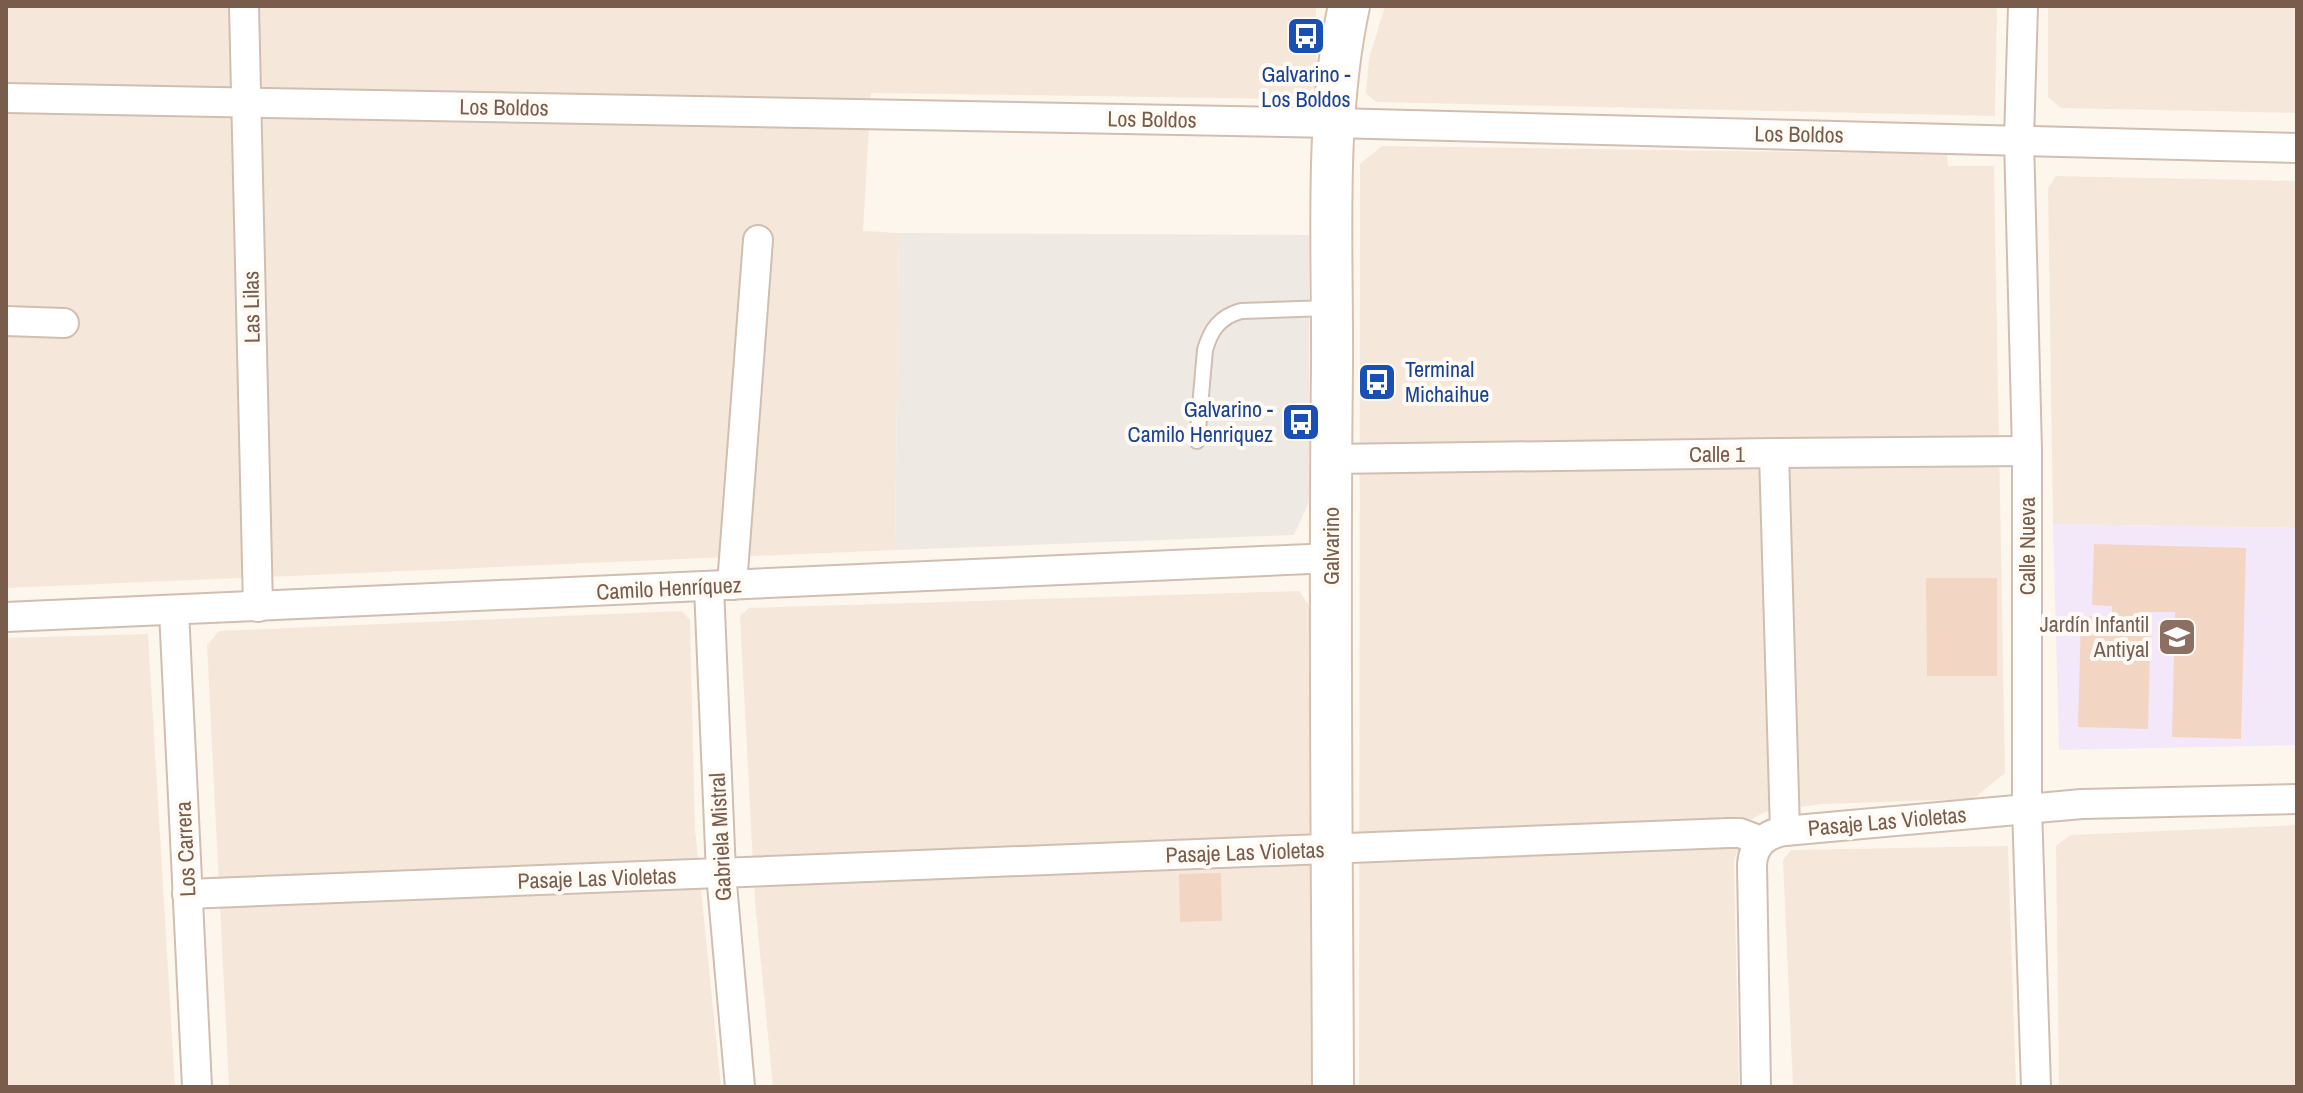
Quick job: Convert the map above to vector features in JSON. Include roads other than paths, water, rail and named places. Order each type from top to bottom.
[{"type":"street","name":"Las Lilas","points":[[244,6],[258,607]]},
{"type":"street","name":"Galvarino","points":[[1333,1087],[1331,459],[1334,123],[1338,65],[1349,6]]},
{"type":"street","name":"Calle Nueva","points":[[2023,6],[2019,139],[2027,451],[2027,808],[2036,1087]]},
{"type":"street","name":"Los Boldos","points":[[6,98],[1334,123],[2297,148]]},
{"type":"street","name":"Gabriela Mistral","points":[[740,1087],[721,873],[720,586],[758,240]]},
{"type":"street","points":[[6,321],[64,323]]},
{"type":"street","points":[[1774,453],[2027,451]]},
{"type":"street","name":"Calle 1","points":[[1331,459],[1774,453],[1773,836],[1753,857],[1752,865],[1756,1087]]},
{"type":"street","name":"Camilo Henríquez","points":[[6,617],[1331,558]]},
{"type":"street","name":"Los Carrera","points":[[174,611],[197,1087]]},
{"type":"street","name":"Pasaje Las Violetas","points":[[187,894],[1728,833],[1773,836],[2027,808],[2297,799]]},
{"type":"lane","points":[[1197,441],[1205,350],[1217,323],[1241,311],[1333,308]]},
{"type":"place","name":"Galvarino - Los Boldos","points":[[1306,36]]},
{"type":"place","name":"Terminal Michaihue","points":[[1377,382]]},
{"type":"place","name":"Galvarino - Camilo Henriquez","points":[[1301,422]]},
{"type":"place","name":"Jardín Infantil Antiyal","points":[[2177,637]]}]
